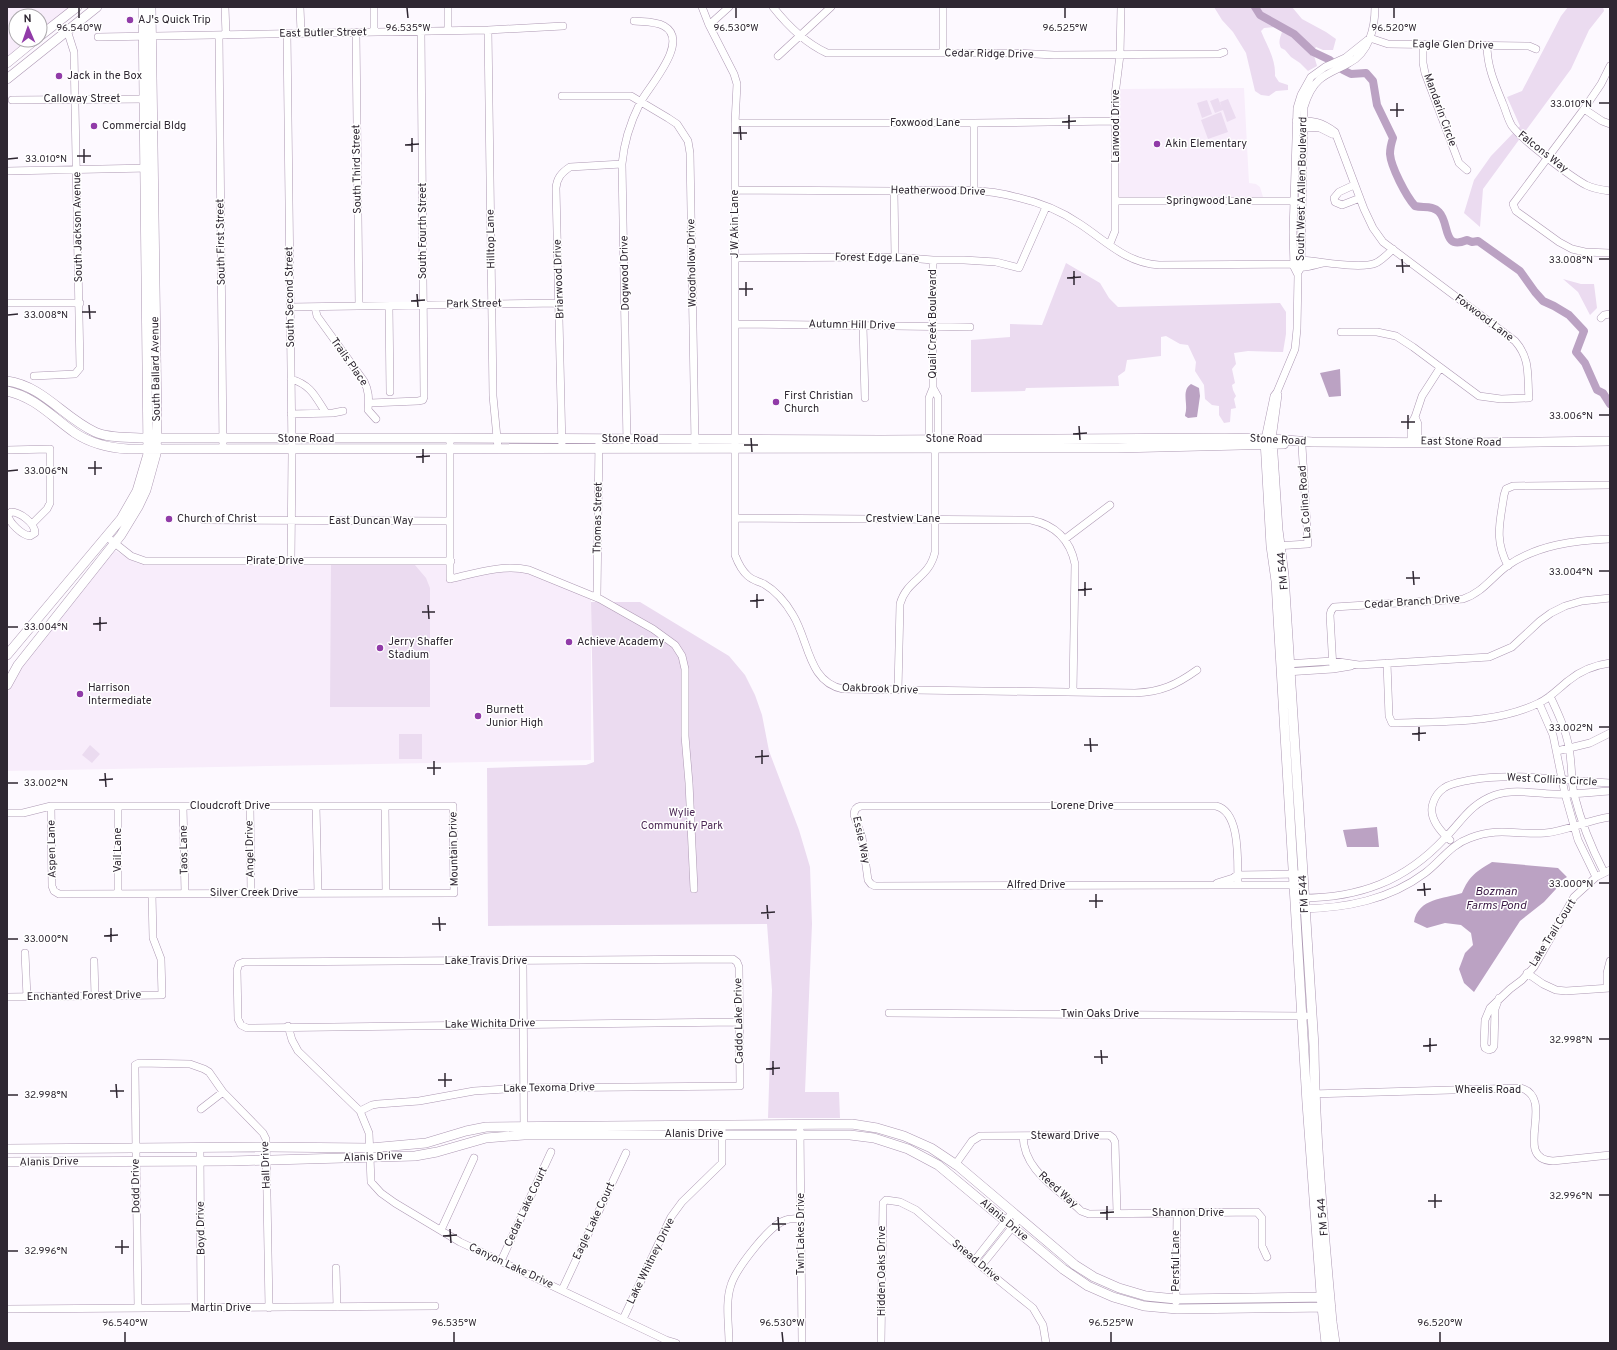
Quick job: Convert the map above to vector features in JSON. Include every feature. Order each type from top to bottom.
[{"type":"main road","points":[[7,79],[97,7]]},
{"type":"main road","name":"South Ballard Avenue","points":[[143,7],[148,36]]},
{"type":"main road","name":"South Ballard Avenue","points":[[7,685],[18,665],[110,540],[130,506],[153,449],[148,99],[148,36],[151,7]]},
{"type":"main road","points":[[48,29],[74,8]]},
{"type":"main road","points":[[7,63],[26,48]]},
{"type":"main road","name":"Stone Road","points":[[7,381],[34,389],[96,433],[113,437],[223,439],[497,438],[562,439],[599,444]]},
{"type":"main road","name":"Stone Road","points":[[7,390],[26,396],[75,433],[95,442],[119,448],[562,448],[599,444],[1312,442]]},
{"type":"main road","name":"East Stone Road","points":[[1312,442],[1467,443],[1610,441]]},
{"type":"main road","name":"FM 544","points":[[1269,442],[1276,546],[1276,581],[1286,668],[1298,874],[1294,885],[1295,898],[1300,909],[1312,1016],[1311,1094]]},
{"type":"main road","name":"South Ballard Avenue","points":[[7,654],[110,540]]},
{"type":"main road","name":"FM 544","points":[[1298,874],[1304,884],[1305,898],[1300,909],[1302,1016],[1321,1195],[1326,1297],[1326,1343]]},
{"type":"main road","name":"Alanis Drive","points":[[7,1150],[266,1147],[415,1156],[437,1152],[486,1138],[524,1130],[722,1129],[852,1124],[877,1128],[904,1136],[931,1148],[955,1165],[1075,1265],[1094,1277],[1119,1288],[1176,1304],[1326,1307]]},
{"type":"main road","name":"Alanis Drive","points":[[722,1129],[800,1135],[850,1135],[874,1138],[908,1149],[938,1165],[1063,1269],[1088,1286],[1113,1297],[1144,1306],[1326,1297]]},
{"type":"main road","name":"Alanis Drive","points":[[7,1162],[266,1160],[370,1153]]},
{"type":"main road","name":"FM 544","points":[[1326,1307],[1336,1343]]},
{"type":"street","name":"South First Street","points":[[223,449],[222,35],[225,7]]},
{"type":"street","points":[[300,7],[300,32]]},
{"type":"street","points":[[374,7],[374,32]]},
{"type":"street","points":[[448,7],[448,30]]},
{"type":"street","name":"J W Akin Lane","points":[[702,7],[709,25],[734,74],[737,84],[735,123],[735,444]]},
{"type":"street","points":[[709,25],[729,7]]},
{"type":"street","name":"Cedar Ridge Drive","points":[[773,7],[799,36],[810,45],[827,54],[1016,53],[1054,55],[1120,55],[1219,54],[1224,52]]},
{"type":"street","points":[[778,56],[831,7]]},
{"type":"street","points":[[943,7],[943,53]]},
{"type":"street","name":"Lanwood Drive","points":[[1108,244],[1111,241],[1115,231],[1116,77],[1120,55],[1121,7]]},
{"type":"street","points":[[1370,38],[1374,24],[1375,7]]},
{"type":"street","name":"Dogwood Drive","points":[[627,444],[622,164],[627,133],[641,102],[670,55],[673,40],[665,26],[654,22],[634,21]]},
{"type":"street","name":"East Butler Street","points":[[98,37],[300,32],[356,33],[488,30],[563,26]]},
{"type":"street","name":"South Jackson Avenue","points":[[34,376],[75,374],[80,368],[80,303],[74,52],[67,30]]},
{"type":"street","name":"Hilltop Lane","points":[[488,30],[493,396],[498,448]]},
{"type":"street","name":"South Fourth Street","points":[[370,403],[423,400],[425,386],[421,31]]},
{"type":"street","name":"South Second Street","points":[[287,33],[292,439],[291,561]]},
{"type":"street","name":"South Third Street","points":[[356,33],[359,306]]},
{"type":"street","name":"Eagle Glen Drive","points":[[1370,38],[1388,44],[1529,46],[1536,49]]},
{"type":"street","name":"South West A Allen Boulevard","points":[[1296,264],[1300,124],[1297,108],[1301,95],[1311,77],[1325,67],[1345,58],[1370,38]]},
{"type":"street","name":"Mandarin Circle","points":[[1423,45],[1423,63],[1425,73],[1459,163],[1467,170]]},
{"type":"street","name":"Falcons Way","points":[[1487,46],[1487,58],[1490,70],[1512,126],[1520,135],[1588,186],[1610,191]]},
{"type":"street","points":[[1610,66],[1601,84],[1584,109],[1514,202],[1514,207],[1516,211],[1566,246],[1585,252],[1610,253]]},
{"type":"street","name":"Woodhollow Drive","points":[[562,96],[626,95],[641,102],[677,124],[684,133],[690,153],[694,444]]},
{"type":"street","name":"Calloway Street","points":[[12,100],[148,99]]},
{"type":"street","points":[[1584,109],[1602,121],[1610,124]]},
{"type":"street","name":"Foxwood Lane","points":[[735,123],[974,123],[1115,121]]},
{"type":"street","points":[[974,123],[974,190]]},
{"type":"street","name":"Foxwood Lane","points":[[1300,124],[1321,123],[1335,132],[1354,185],[1380,239],[1515,341],[1521,348],[1526,360],[1529,398],[1501,399],[1479,396],[1440,368],[1413,346],[1396,336],[1377,332],[1341,332]]},
{"type":"street","name":"Briarwood Drive","points":[[562,448],[557,180],[559,176],[570,167],[622,164]]},
{"type":"street","points":[[7,171],[150,168]]},
{"type":"street","points":[[1354,185],[1339,192],[1334,198],[1335,202],[1342,205],[1360,198]]},
{"type":"street","name":"Heatherwood Drive","points":[[735,190],[974,190],[1016,197],[1046,207],[1079,223],[1116,251],[1129,258],[1155,264],[1323,263],[1365,265],[1374,264],[1393,249]]},
{"type":"street","points":[[894,191],[895,257]]},
{"type":"street","name":"Springwood Lane","points":[[1116,201],[1298,201]]},
{"type":"street","name":"Forest Edge Lane","points":[[735,258],[895,257],[932,260],[986,261],[1019,268],[1046,207]]},
{"type":"street","name":"Quail Creek Boulevard","points":[[898,690],[900,604],[903,595],[911,585],[931,566],[935,552],[934,442],[929,398],[933,388],[932,260]]},
{"type":"street","points":[[1269,442],[1279,396],[1278,392],[1295,349],[1298,275],[1296,264]]},
{"type":"street","points":[[7,302],[80,303]]},
{"type":"street","name":"Park Street","points":[[290,307],[560,303]]},
{"type":"street","points":[[388,306],[390,392]]},
{"type":"street","name":"Trails Place","points":[[314,307],[317,316],[364,381],[368,390],[370,403],[368,410],[376,419]]},
{"type":"street","points":[[1601,318],[1604,315],[1610,314]]},
{"type":"street","name":"Autumn Hill Drive","points":[[735,324],[970,327]]},
{"type":"street","points":[[863,326],[864,398]]},
{"type":"street","points":[[1415,442],[1418,424],[1415,417],[1422,396],[1440,368]]},
{"type":"street","points":[[291,379],[302,382],[308,386],[326,413]]},
{"type":"street","points":[[291,414],[333,413],[343,411]]},
{"type":"street","points":[[450,438],[450,579],[498,569],[519,567],[547,576],[597,597],[653,629],[675,645],[682,656],[685,669],[685,736],[689,783],[694,889]]},
{"type":"street","name":"Thomas Street","points":[[597,597],[599,444]]},
{"type":"street","name":"Oakbrook Drive","points":[[735,444],[735,555],[741,568],[748,576],[774,591],[788,607],[798,624],[818,674],[830,685],[843,689],[1129,693],[1154,692],[1174,685],[1197,670]]},
{"type":"street","name":"La Colina Road","points":[[1276,546],[1308,544],[1302,446]]},
{"type":"street","points":[[7,450],[50,449],[50,503],[47,509],[32,524]]},
{"type":"street","points":[[1508,566],[1499,546],[1499,535],[1506,489],[1513,486],[1610,485]]},
{"type":"street","points":[[1073,692],[1075,564],[1072,552],[1065,539],[1110,505]]},
{"type":"street","name":"Crestview Lane","points":[[735,518],[1031,520],[1047,525],[1065,539]]},
{"type":"street","name":"East Duncan Way","points":[[204,520],[450,521]]},
{"type":"street","name":"Cedar Branch Drive","points":[[1333,669],[1330,613],[1334,607],[1463,599],[1479,592],[1508,566],[1544,548],[1562,543],[1584,540],[1610,539]]},
{"type":"street","name":"Pirate Drive","points":[[110,540],[130,556],[145,562],[450,561]]},
{"type":"street","points":[[1286,668],[1333,669],[1359,665],[1489,657],[1512,647],[1540,621],[1551,613],[1565,606],[1610,598]]},
{"type":"street","points":[[1286,668],[1332,661],[1359,665]]},
{"type":"street","points":[[1387,664],[1389,716],[1392,723],[1492,718],[1510,714],[1539,703],[1579,673],[1593,667],[1610,663]]},
{"type":"street","points":[[1550,696],[1565,733],[1569,749],[1574,793],[1582,823],[1587,838],[1607,871]]},
{"type":"street","points":[[1539,703],[1553,735],[1558,751],[1565,794],[1578,840],[1596,877]]},
{"type":"street","points":[[1558,751],[1590,743],[1610,733]]},
{"type":"street","name":"West Collins Circle","points":[[1454,845],[1439,829],[1434,819],[1432,806],[1436,796],[1444,788],[1457,782],[1486,778],[1533,777],[1562,778],[1573,781],[1610,783]]},
{"type":"street","points":[[1295,898],[1350,894],[1390,880],[1402,874],[1430,854],[1447,837],[1466,814],[1481,802],[1495,795],[1509,792],[1565,794],[1610,791]]},
{"type":"street","name":"Cloudcroft Drive","points":[[7,813],[23,813],[51,806],[453,806]]},
{"type":"street","name":"Aspen Lane","points":[[51,806],[52,886],[54,891]]},
{"type":"street","name":"Vail Lane","points":[[118,806],[118,894]]},
{"type":"street","name":"Taos Lane","points":[[183,806],[185,893]]},
{"type":"street","name":"Angel Drive","points":[[250,806],[251,893]]},
{"type":"street","points":[[316,806],[318,893]]},
{"type":"street","points":[[385,806],[386,893]]},
{"type":"street","name":"Mountain Drive","points":[[453,806],[454,893]]},
{"type":"street","name":"Lorene Drive","points":[[861,806],[1216,806],[1223,809],[1235,830],[1238,885]]},
{"type":"street","name":"Essie Way","points":[[861,806],[856,809],[854,815],[862,837],[868,878]]},
{"type":"street","points":[[1300,909],[1336,908],[1376,899],[1413,882],[1426,872],[1454,845],[1483,834],[1504,831],[1546,833],[1610,817]]},
{"type":"street","name":"Lake Trail Court","points":[[1499,998],[1495,1009],[1494,1046],[1489,1050],[1484,1045],[1485,1020],[1490,1008],[1499,998],[1527,973],[1539,958],[1574,897],[1596,877],[1607,871]]},
{"type":"street","name":"Alfred Drive","points":[[1209,885],[1227,880],[1237,875],[1298,874]]},
{"type":"street","name":"Alfred Drive","points":[[868,878],[871,884],[875,886],[1304,884]]},
{"type":"street","points":[[1390,880],[1395,891]]},
{"type":"street","name":"Silver Creek Drive","points":[[54,891],[59,894],[67,895],[185,893],[454,893]]},
{"type":"street","name":"Enchanted Forest Drive","points":[[7,997],[162,995],[161,958],[153,938],[152,894]]},
{"type":"street","points":[[25,953],[27,997]]},
{"type":"street","name":"Lake Travis Drive","points":[[241,1025],[238,1019],[237,970],[239,964],[244,962],[733,959]]},
{"type":"street","name":"Caddo Lake Drive","points":[[733,959],[737,962],[739,967],[740,1086]]},
{"type":"street","points":[[94,961],[95,996]]},
{"type":"street","points":[[523,961],[524,1130]]},
{"type":"street","points":[[1527,973],[1543,984],[1556,990],[1566,991],[1609,988],[1607,973],[1610,961]]},
{"type":"street","name":"Twin Oaks Drive","points":[[889,1013],[1312,1016]]},
{"type":"street","name":"Lake Wichita Drive","points":[[241,1025],[246,1028],[288,1026],[739,1022]]},
{"type":"street","name":"Canyon Lake Drive","points":[[288,1026],[292,1040],[298,1051],[360,1111],[367,1126],[371,1182],[382,1193],[395,1203],[460,1242],[666,1340],[676,1343]]},
{"type":"street","name":"Hall Drive","points":[[135,1065],[139,1063],[190,1064],[209,1072],[223,1092],[263,1133],[266,1138],[269,1308]]},
{"type":"street","name":"Dodd Drive","points":[[135,1065],[138,1308]]},
{"type":"street","name":"Lake Texoma Drive","points":[[360,1111],[372,1105],[419,1101],[474,1091],[523,1088],[740,1086]]},
{"type":"street","name":"Wheelis Road","points":[[1311,1094],[1521,1088],[1529,1092],[1535,1101],[1536,1118],[1534,1146],[1540,1158],[1545,1161],[1553,1161],[1610,1155]]},
{"type":"street","points":[[201,1109],[223,1092]]},
{"type":"street","name":"Twin Lakes Drive","points":[[800,1125],[802,1343]]},
{"type":"street","name":"Lake Whitney Drive","points":[[623,1319],[670,1218],[682,1202],[722,1163],[722,1129]]},
{"type":"street","name":"Steward Drive","points":[[955,1165],[976,1138],[980,1136],[1106,1135],[1113,1138],[1115,1142],[1117,1213]]},
{"type":"street","name":"Reed Way","points":[[1023,1136],[1026,1154],[1031,1165],[1039,1174],[1081,1211],[1089,1214],[1117,1213]]},
{"type":"street","name":"Boyd Drive","points":[[200,1148],[202,1308]]},
{"type":"street","name":"Cedar Lake Court","points":[[501,1261],[551,1152]]},
{"type":"street","name":"Eagle Lake Court","points":[[562,1290],[626,1153]]},
{"type":"street","points":[[441,1230],[474,1158]]},
{"type":"street","name":"Snead Drive","points":[[886,1200],[900,1202],[916,1210],[1033,1308],[1043,1325],[1046,1343]]},
{"type":"street","name":"Hidden Oaks Drive","points":[[881,1343],[883,1203],[886,1200]]},
{"type":"street","name":"Shannon Drive","points":[[1117,1213],[1254,1212],[1259,1214],[1262,1218],[1262,1246],[1267,1257]]},
{"type":"street","name":"Persful Lane","points":[[1176,1213],[1176,1304]]},
{"type":"street","points":[[975,1260],[1016,1216]]},
{"type":"street","points":[[729,1343],[729,1298],[731,1285],[738,1270],[749,1254],[778,1224],[786,1220],[801,1219]]},
{"type":"street","points":[[981,1266],[1009,1224]]},
{"type":"street","points":[[336,1268],[337,1307]]},
{"type":"street","name":"Martin Drive","points":[[7,1309],[57,1310],[435,1306]]},
{"type":"shaded area","points":[[7,7],[71,7],[48,26],[48,8],[8,8],[8,48],[20,48],[7,59]]},
{"type":"shaded area","points":[[1244,88],[1249,183],[1256,184],[1260,187],[1263,197],[1118,198],[1120,89]]},
{"type":"shaded area","points":[[114,550],[137,563],[154,565],[446,565],[446,580],[509,571],[528,571],[591,597],[591,760],[7,771],[7,694],[13,679],[25,660]]},
{"type":"green space","points":[[1214,7],[1292,7],[1302,19],[1336,39],[1333,50],[1323,50],[1316,47],[1313,52],[1317,66],[1308,71],[1281,48],[1279,42],[1282,32],[1276,27],[1264,28],[1261,31],[1273,58],[1275,76],[1279,82],[1288,85],[1288,90],[1276,91],[1269,96],[1261,95],[1255,91],[1246,53],[1233,32],[1222,20]]},
{"type":"green space","points":[[1568,7],[1603,7],[1604,11],[1589,30],[1571,69],[1483,189],[1480,227],[1464,213],[1474,180],[1491,156],[1520,126],[1507,97],[1522,91],[1561,16]]},
{"type":"green space","points":[[1218,98],[1222,108],[1220,102],[1228,99],[1236,118],[1227,122],[1223,110],[1215,113],[1210,101]]},
{"type":"green space","points":[[1207,100],[1212,114],[1202,118],[1197,103]]},
{"type":"green space","points":[[1221,112],[1228,132],[1208,139],[1201,120]]},
{"type":"green space","points":[[1066,263],[1100,283],[1109,298],[1118,307],[1280,303],[1286,312],[1286,334],[1283,352],[1248,351],[1234,353],[1236,364],[1232,369],[1235,383],[1232,385],[1236,396],[1234,399],[1236,408],[1231,409],[1230,422],[1224,423],[1219,415],[1219,406],[1212,405],[1205,399],[1204,385],[1195,371],[1196,362],[1188,345],[1180,344],[1166,336],[1161,337],[1161,356],[1127,360],[1125,371],[1118,376],[1119,386],[1026,388],[1025,391],[971,392],[971,340],[1010,337],[1010,324],[1042,325]]},
{"type":"green space","points":[[1563,279],[1581,284],[1594,284],[1597,308],[1590,315],[1578,292]]},
{"type":"green space","name":"Jerry Shaffer Stadium","points":[[331,565],[415,565],[426,578],[430,588],[430,707],[330,707]]},
{"type":"green space","name":"Wylie Community Park","points":[[591,602],[640,602],[729,656],[745,675],[755,695],[762,715],[769,751],[799,830],[810,867],[812,924],[805,1092],[839,1092],[840,1118],[768,1118],[772,990],[767,924],[488,926],[487,768],[586,765],[594,762]]},
{"type":"green space","points":[[399,734],[422,734],[422,759],[399,759]]},
{"type":"green space","points":[[90,745],[100,754],[92,763],[82,755]]},
{"type":"water","points":[[1340,369],[1341,396],[1329,397],[1320,373]]},
{"type":"water","points":[[1191,384],[1199,388],[1200,396],[1197,417],[1188,418],[1185,416],[1186,392],[1188,386]]},
{"type":"water","points":[[1377,827],[1379,847],[1347,847],[1343,830]]},
{"type":"water","name":"Bozman Farms Pond","points":[[1492,862],[1558,868],[1567,877],[1559,882],[1556,889],[1544,902],[1520,921],[1474,992],[1464,983],[1459,969],[1465,953],[1473,945],[1471,933],[1461,925],[1445,923],[1427,928],[1414,922],[1416,914],[1426,904],[1440,898],[1462,893],[1474,874]]},
{"type":"waterway","points":[[1255,7],[1260,15],[1294,34],[1313,52],[1330,60]]},
{"type":"waterway","points":[[1343,70],[1351,74],[1366,73],[1373,81],[1377,105],[1393,138],[1390,154],[1391,160],[1403,189],[1411,201],[1415,206],[1434,208],[1437,210],[1442,217],[1450,239],[1454,242],[1467,240],[1472,242],[1478,241],[1520,271],[1543,301],[1569,315],[1584,331],[1576,352],[1585,363],[1597,390],[1603,393],[1610,404]]},
{"type":"place","name":"AJ's Quick Trip","points":[[130,20]]},
{"type":"place","name":"Jack in the Box","points":[[59,76]]},
{"type":"place","name":"Commercial Bldg","points":[[94,126]]},
{"type":"place","name":"Akin Elementary","points":[[1157,144]]},
{"type":"place","name":"First Christian Church","points":[[776,402]]},
{"type":"place","name":"Church of Christ","points":[[169,519]]},
{"type":"place","name":"Achieve Academy","points":[[569,642]]},
{"type":"place","name":"Jerry Shaffer Stadium","points":[[380,648]]},
{"type":"place","name":"Harrison Intermediate","points":[[80,694]]},
{"type":"place","name":"Burnett Junior High","points":[[478,716]]}]
